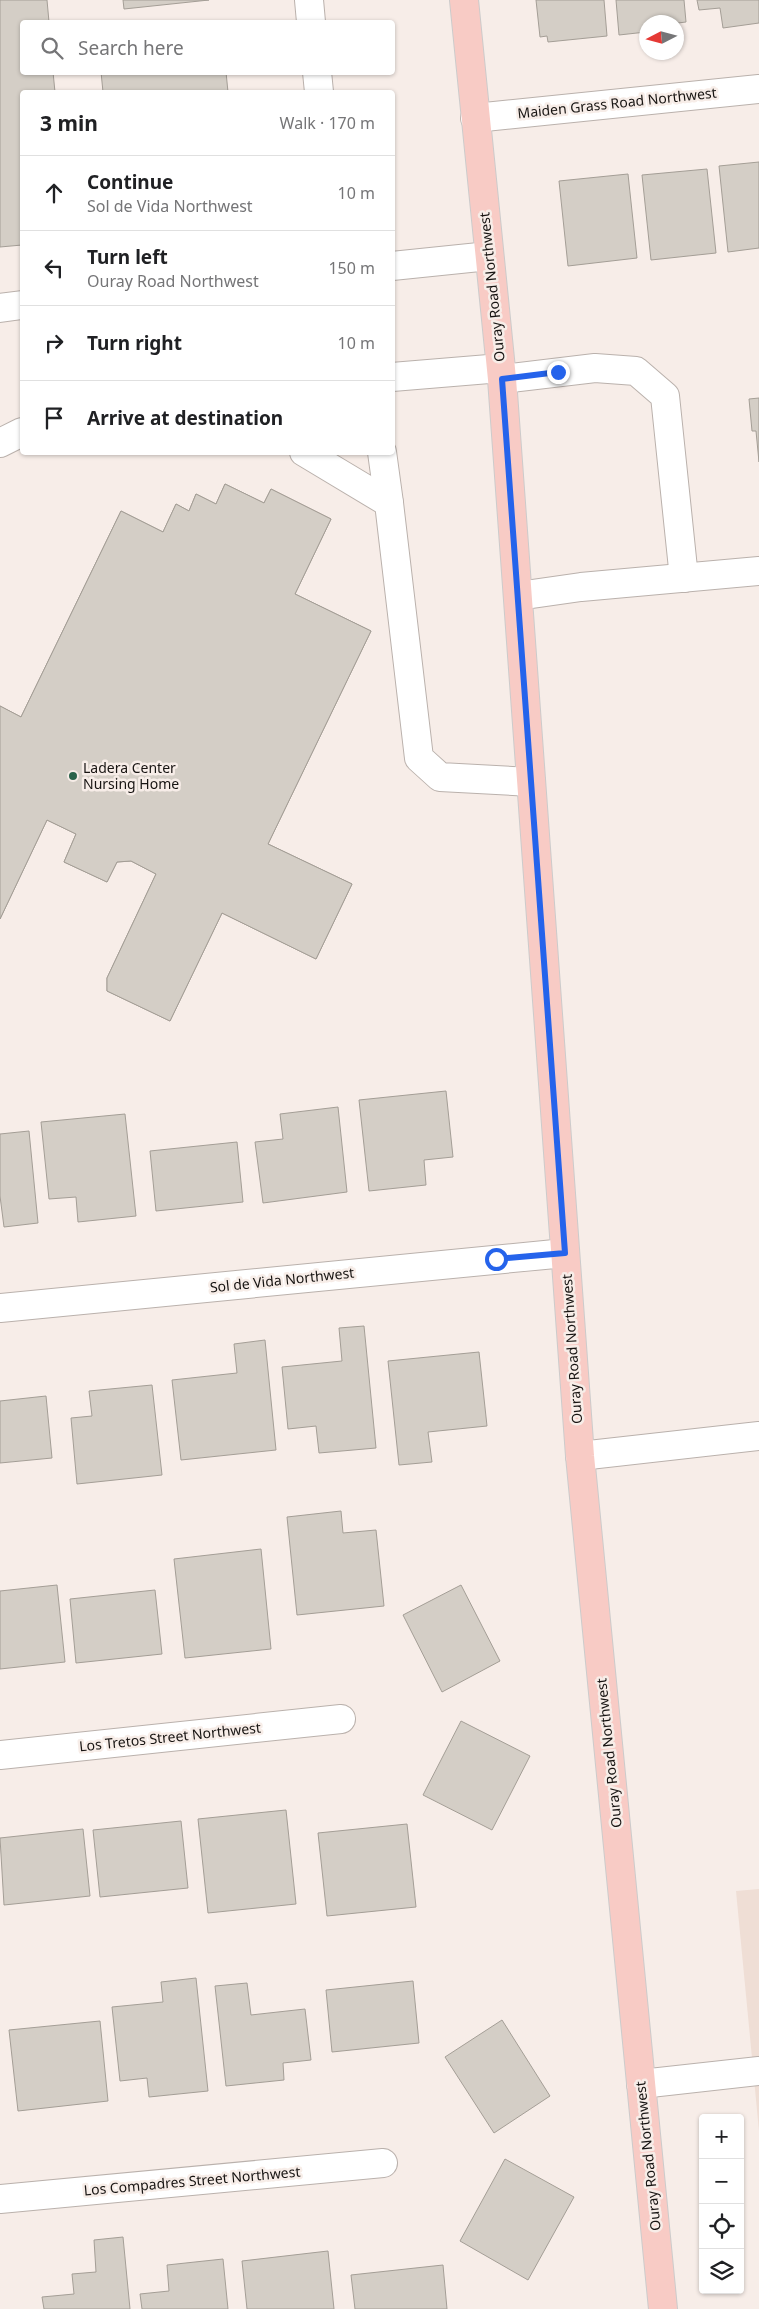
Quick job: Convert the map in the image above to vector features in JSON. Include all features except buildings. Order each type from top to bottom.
[{"type":"main road","name":"Ouray Road Northwest","points":[[464,0],[502,373],[580,1456],[663,2309]]},
{"type":"street","points":[[309,0],[311,20]]},
{"type":"street","points":[[317,75],[319,90]]},
{"type":"street","name":"Maiden Grass Road Northwest","points":[[475,118],[759,89]]},
{"type":"street","points":[[395,266],[489,256]]},
{"type":"street","points":[[0,308],[20,305]]},
{"type":"street","points":[[395,377],[595,368],[636,371],[665,396],[684,578]]},
{"type":"street","points":[[0,443],[20,433]]},
{"type":"street","points":[[309,455],[390,503]]},
{"type":"street","points":[[382,455],[390,503],[419,758],[440,777],[531,782]]},
{"type":"street","points":[[518,596],[759,571]]},
{"type":"street","name":"Sol de Vida Northwest","points":[[0,1308],[565,1253]]},
{"type":"street","points":[[580,1456],[759,1436]]},
{"type":"street","name":"Los Tretos Street Northwest","points":[[0,1755],[341,1719]]},
{"type":"street","points":[[641,2084],[759,2071]]},
{"type":"street","name":"Los Compadres Street Northwest","points":[[0,2199],[383,2163]]},
{"type":"shaded area","points":[[759,1889],[759,2131],[736,1891]]},
{"type":"place","name":"Ladera Center Nursing Home","points":[[73,776]]},
{"type":"route","points":[[496,1259],[565,1253],[502,379],[558,372]]}]
